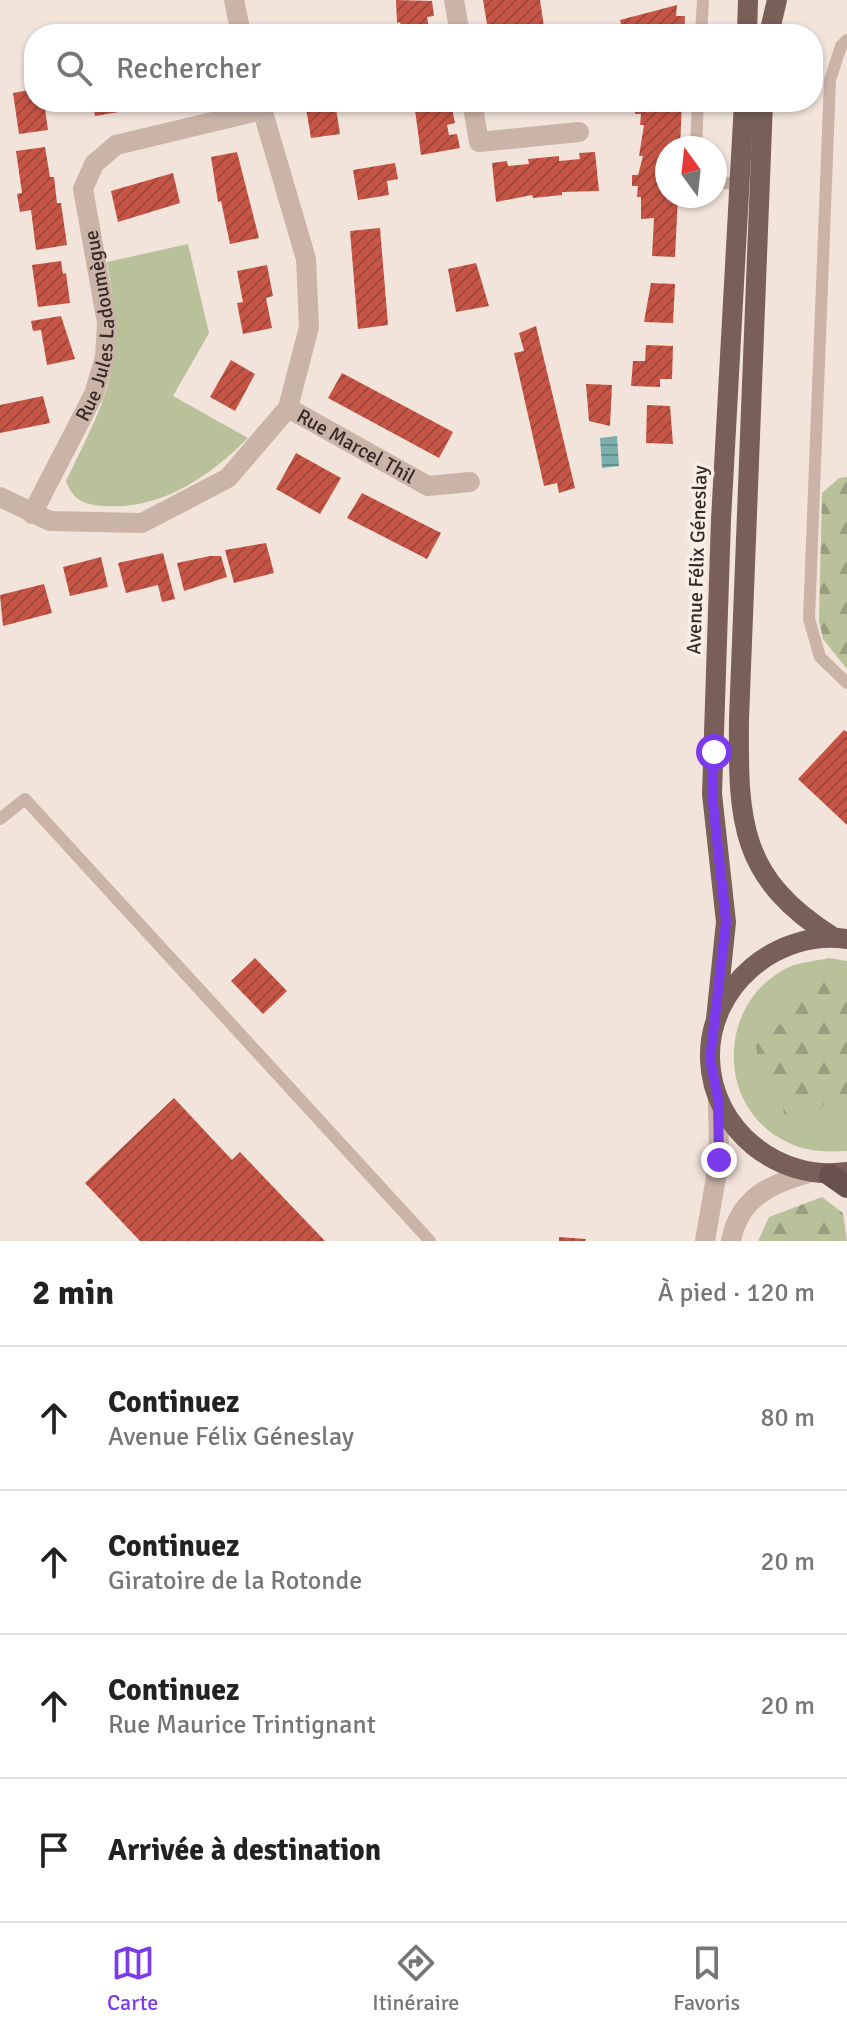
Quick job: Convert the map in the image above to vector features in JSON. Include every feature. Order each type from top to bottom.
[{"type":"main road","points":[[747,24],[748,0]]},
{"type":"main road","points":[[771,24],[777,0]]},
{"type":"main road","name":"Avenue Félix Géneslay","points":[[744,112],[721,520],[712,794],[726,922],[710,1059],[718,1099],[739,1134],[770,1159],[836,1178]]},
{"type":"main road","points":[[763,112],[739,719],[741,791],[745,830],[762,875],[793,911],[840,938]]},
{"type":"main road","points":[[716,1019],[734,985],[761,958],[795,942],[840,938]]},
{"type":"street","points":[[234,0],[239,24]]},
{"type":"street","points":[[454,0],[458,24]]},
{"type":"street","name":"Rue Jules Ladoumègue","points":[[32,514],[94,394],[105,357],[107,323],[83,189],[94,164],[116,145],[239,112]]},
{"type":"street","points":[[0,497],[50,521],[142,523],[228,478],[288,408],[309,327],[306,259],[263,112]]},
{"type":"street","points":[[474,112],[479,142],[579,132]]},
{"type":"street","name":"Rue Marcel Thil","points":[[288,408],[428,486],[470,482]]},
{"type":"street","points":[[705,1241],[719,1160],[718,1099]]},
{"type":"street","points":[[731,1241],[735,1222],[756,1195],[772,1184],[836,1178]]},
{"type":"lane","points":[[702,24],[703,0]]},
{"type":"lane","points":[[847,40],[841,46],[830,80],[809,619],[820,657],[847,683]]},
{"type":"lane","points":[[697,136],[698,112]]},
{"type":"lane","points":[[727,183],[740,185]]},
{"type":"lane","points":[[0,819],[25,799],[430,1241]]},
{"type":"green space","points":[[188,244],[209,333],[173,396],[248,438],[200,478],[164,497],[125,506],[85,503],[72,493],[66,481],[94,423],[110,376],[115,327],[107,262]]},
{"type":"green space","points":[[847,477],[847,669],[823,639],[819,621],[822,493],[839,478]]},
{"type":"green space","points":[[829,958],[847,961],[847,1151],[801,1148],[763,1126],[747,1105],[737,1081],[734,1055],[737,1029],[747,1005],[764,984],[792,966]]},
{"type":"green space","points":[[817,976],[839,984],[847,980],[847,1100],[836,1101],[830,1093],[818,1111],[806,1116],[792,1116],[784,1114],[781,1088],[769,1081],[762,1071],[756,1045],[774,1024],[786,1025],[792,1011],[796,984]]},
{"type":"green space","points":[[822,1197],[843,1213],[847,1241],[758,1241],[769,1217]]},
{"type":"water","points":[[617,436],[619,466],[602,468],[600,438]]},
{"type":"building","points":[[396,0],[432,1],[434,16],[427,17],[428,24],[397,23]]},
{"type":"building","points":[[483,0],[540,0],[544,24],[487,24]]},
{"type":"building","points":[[677,5],[676,16],[685,16],[685,24],[621,24],[620,20]]},
{"type":"building","points":[[24,91],[24,112],[45,112],[48,130],[19,134],[13,93]]},
{"type":"building","points":[[94,112],[118,112],[95,116]]},
{"type":"building","points":[[307,112],[337,112],[340,134],[311,138]]},
{"type":"building","points":[[415,112],[453,112],[455,123],[447,125],[449,135],[457,134],[460,148],[421,155]]},
{"type":"building","points":[[635,112],[682,112],[680,136],[655,136],[655,208],[677,208],[675,257],[652,256],[654,218],[641,219],[638,186],[632,186],[632,175],[638,175],[643,156],[639,156],[644,125],[640,125],[641,114]]},
{"type":"building","points":[[45,147],[50,177],[54,177],[57,203],[61,203],[67,245],[36,250],[31,210],[20,212],[17,194],[22,193],[16,151]]},
{"type":"building","points":[[237,152],[259,238],[230,244],[221,201],[218,202],[211,157]]},
{"type":"building","points":[[595,152],[599,191],[562,192],[562,195],[533,198],[532,195],[496,202],[492,163],[507,161],[508,166],[529,164],[528,159],[559,156],[559,161],[580,159],[579,153]]},
{"type":"building","points":[[395,163],[398,179],[387,181],[389,195],[358,200],[353,170]]},
{"type":"building","points":[[173,173],[180,203],[118,222],[111,191]]},
{"type":"building","points":[[380,228],[388,325],[358,329],[350,231]]},
{"type":"building","points":[[61,261],[70,303],[38,307],[32,265]]},
{"type":"building","points":[[476,263],[489,306],[456,312],[448,269]]},
{"type":"building","points":[[267,265],[273,296],[266,298],[272,328],[243,334],[237,303],[243,302],[237,271]]},
{"type":"building","points":[[651,283],[675,284],[673,323],[644,322]]},
{"type":"building","points":[[61,316],[75,359],[47,365],[41,330],[33,331],[31,321]]},
{"type":"building","points":[[536,326],[575,488],[559,493],[557,483],[544,486],[514,353],[524,351],[519,333]]},
{"type":"building","points":[[646,345],[673,346],[672,379],[660,379],[660,387],[631,386],[633,361],[645,361]]},
{"type":"building","points":[[231,360],[255,374],[235,411],[210,397]]},
{"type":"building","points":[[342,373],[453,432],[439,458],[328,398]]},
{"type":"building","points":[[586,384],[612,385],[610,426],[589,421]]},
{"type":"building","points":[[43,396],[50,423],[0,433],[0,405]]},
{"type":"building","points":[[647,405],[670,406],[673,444],[646,443]]},
{"type":"building","points":[[296,453],[341,478],[320,514],[276,489]]},
{"type":"building","points":[[362,493],[441,533],[427,559],[347,518]]},
{"type":"building","points":[[266,543],[274,573],[234,583],[225,550]]},
{"type":"building","points":[[163,553],[175,599],[162,602],[158,585],[126,593],[118,563]]},
{"type":"building","points":[[221,556],[227,577],[184,591],[177,563]]},
{"type":"building","points":[[101,557],[108,587],[70,596],[63,567]]},
{"type":"building","points":[[44,584],[52,613],[3,626],[0,595]]},
{"type":"building","points":[[844,730],[847,732],[847,825],[798,779]]},
{"type":"building","points":[[255,958],[287,991],[263,1014],[231,981]]},
{"type":"building","points":[[174,1098],[232,1160],[240,1152],[325,1241],[140,1241],[85,1183]]},
{"type":"building","points":[[559,1237],[586,1239],[559,1241]]},
{"type":"route","points":[[714,752],[712,794],[726,922],[710,1059],[718,1099],[719,1160]]}]
